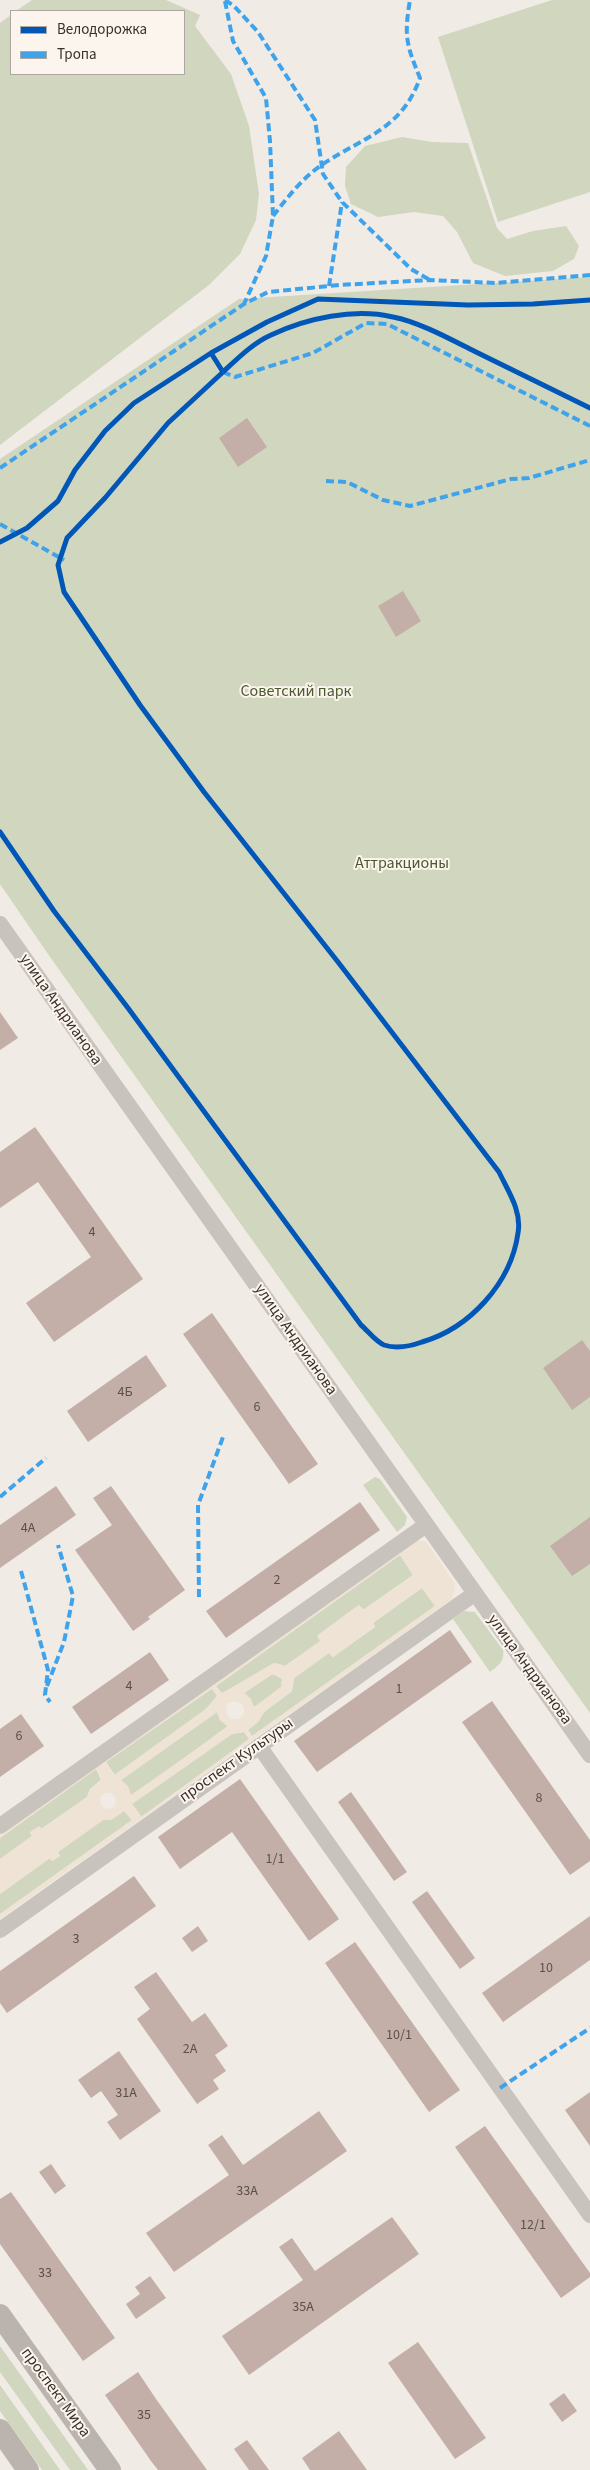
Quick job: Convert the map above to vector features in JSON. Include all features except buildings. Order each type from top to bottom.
[{"type":"main road","name":"проспект Мира","points":[[0,2315],[110,2470]]},
{"type":"main road","points":[[0,2430],[28,2470]]},
{"type":"street","name":"улица Андрианова","points":[[0,924],[590,1755]]},
{"type":"street","points":[[0,1826],[426,1525]]},
{"type":"street","name":"проспект Культуры","points":[[0,1930],[474,1594]]},
{"type":"street","points":[[259,1746],[590,2215]]},
{"type":"green space","points":[[32,0],[166,0],[200,15],[195,26],[231,74],[249,126],[259,194],[256,220],[240,254],[209,285],[0,445],[0,23],[10,16],[10,75],[185,75],[185,10],[17,10]]},
{"type":"green space","points":[[552,0],[590,0],[590,192],[498,222],[438,37]]},
{"type":"green space","points":[[402,137],[432,142],[468,143],[497,228],[507,239],[533,231],[566,226],[579,246],[574,259],[553,271],[505,276],[473,263],[457,232],[443,216],[414,212],[378,217],[351,204],[345,186],[346,167],[365,146]]},
{"type":"green space","name":"Советский парк","points":[[590,277],[590,1713],[50,957],[0,884],[0,459],[239,299]]},
{"type":"green space","points":[[375,1477],[380,1479],[407,1517],[405,1525],[397,1532],[363,1485]]},
{"type":"green space","points":[[400,1555],[413,1575],[363,1610],[359,1605],[318,1635],[321,1641],[285,1666],[274,1663],[222,1694],[216,1686]]},
{"type":"green space","points":[[422,1588],[435,1606],[252,1736],[248,1730],[258,1722],[264,1712],[292,1691],[294,1678],[329,1653],[333,1657],[375,1627],[373,1623]]},
{"type":"green space","points":[[464,1611],[475,1612],[503,1650],[502,1660],[490,1672],[453,1619]]},
{"type":"green space","points":[[271,1675],[282,1679],[281,1687],[254,1708],[244,1693]]},
{"type":"green space","points":[[212,1688],[217,1696],[206,1709],[115,1775],[106,1762]]},
{"type":"green space","points":[[217,1712],[220,1720],[228,1726],[132,1796],[121,1780]]},
{"type":"green space","points":[[244,1732],[249,1739],[141,1817],[132,1804],[232,1734]]},
{"type":"green space","points":[[96,1769],[101,1780],[90,1789],[87,1797],[41,1829],[30,1833],[32,1836],[0,1859],[0,1838]]},
{"type":"green space","points":[[124,1811],[132,1820],[0,1914],[0,1894],[50,1858],[52,1861],[60,1856],[58,1852],[103,1820],[111,1820]]},
{"type":"green space","points":[[0,2346],[88,2470],[70,2470],[0,2372]]},
{"type":"green space","points":[[0,2385],[60,2470],[42,2470],[0,2411]]},
{"type":"shaded area","points":[[416,1540],[426,1542],[455,1584],[451,1600],[0,1919],[0,1914],[132,1820],[124,1811],[111,1820],[103,1820],[58,1852],[60,1856],[52,1861],[49,1858],[0,1894],[0,1859],[32,1836],[30,1832],[39,1826],[42,1829],[87,1797],[90,1789],[100,1782],[101,1777],[96,1769],[0,1838],[0,1835],[407,1544]],"holes":[[[400,1555],[413,1575],[364,1610],[359,1605],[317,1636],[320,1641],[285,1666],[274,1663],[222,1693],[216,1686]],[[422,1588],[435,1606],[252,1736],[248,1730],[258,1722],[264,1712],[292,1691],[294,1678],[329,1653],[333,1657],[375,1626],[373,1622]],[[271,1675],[276,1675],[282,1679],[281,1687],[254,1707],[251,1699],[244,1692]],[[212,1689],[217,1696],[206,1709],[114,1775],[106,1762]],[[233,1701],[241,1703],[244,1708],[244,1715],[238,1719],[231,1719],[226,1713],[227,1704]],[[217,1712],[220,1720],[228,1727],[131,1795],[128,1786],[121,1780]],[[244,1732],[249,1739],[142,1817],[132,1804],[232,1734]],[[106,1793],[111,1793],[116,1799],[115,1806],[111,1809],[104,1808],[100,1803],[101,1796]]]},
{"type":"marked path","points":[[225,0],[234,6],[258,32],[315,120],[323,174],[342,202],[411,269],[430,280]]},
{"type":"marked path","points":[[273,216],[308,175],[392,121],[412,95],[420,78],[409,48],[407,23],[410,0]]},
{"type":"marked path","points":[[225,1],[233,41],[266,98],[270,141],[273,216],[266,256],[244,304]]},
{"type":"marked path","points":[[329,286],[342,202]]},
{"type":"marked path","points":[[0,468],[244,304],[268,292],[339,285],[430,280],[496,283],[590,275]]},
{"type":"marked path","points":[[223,372],[235,377],[313,353],[366,323],[387,324],[590,426]]},
{"type":"marked path","points":[[326,481],[347,482],[383,500],[410,506],[511,479],[529,478],[590,460]]},
{"type":"marked path","points":[[0,524],[64,560]]},
{"type":"marked path","points":[[199,1597],[198,1505],[223,1437]]},
{"type":"marked path","points":[[0,1497],[46,1458]]},
{"type":"marked path","points":[[47,1686],[64,1642],[73,1596],[58,1545]]},
{"type":"marked path","points":[[21,1571],[48,1670],[45,1695],[50,1702]]},
{"type":"marked path","points":[[500,2088],[590,2028]]},
{"type":"cycle path","points":[[211,353],[267,322],[318,299],[468,305],[533,304],[590,300]]},
{"type":"cycle path","points":[[223,372],[258,342],[285,329],[331,316],[378,314],[403,319],[434,331],[590,408]]},
{"type":"cycle path","points":[[0,542],[27,528],[58,501],[75,470],[105,431],[134,403],[211,353],[223,372],[168,423],[105,498],[67,538],[58,565],[64,592],[140,705],[204,792],[338,962],[499,1172],[516,1209],[519,1225],[518,1233],[507,1269],[497,1286],[472,1315],[440,1335],[418,1343],[393,1347],[381,1343],[361,1325],[128,1008],[54,911],[0,832]]},
{"type":"park label","name":"Аттракционы","points":[[402,864]]}]
